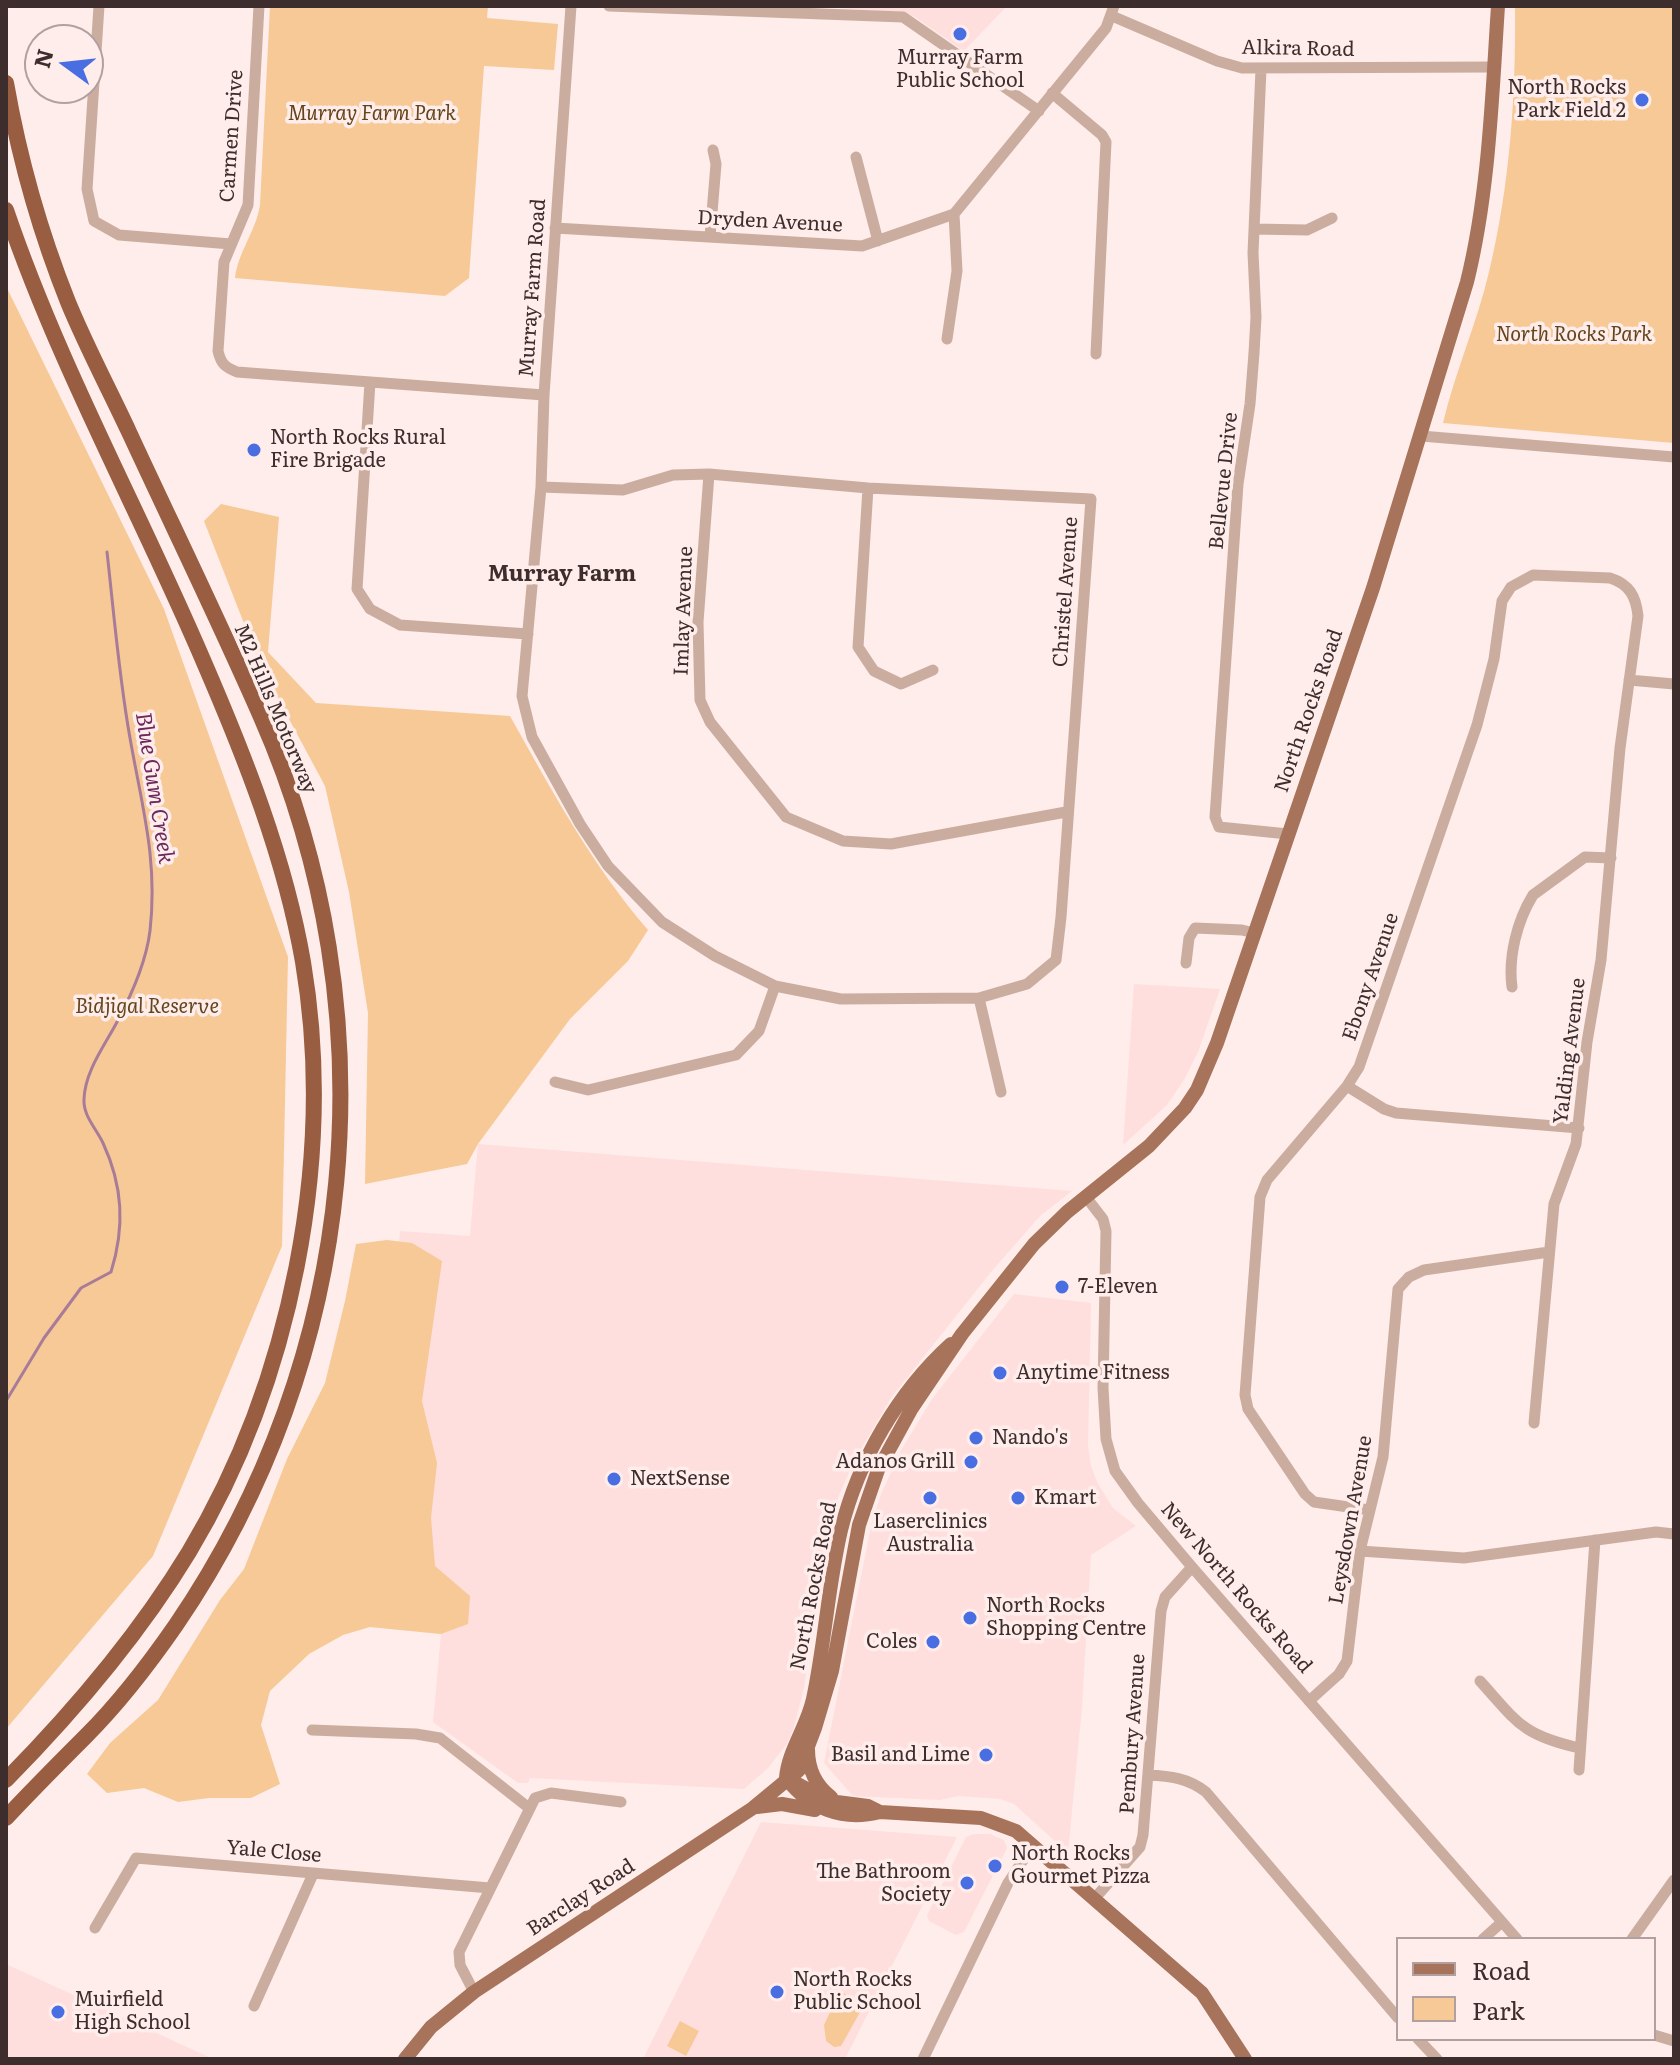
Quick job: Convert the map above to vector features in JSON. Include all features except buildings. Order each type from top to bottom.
[{"type":"highway","name":"M2 Hills Motorway","points":[[6,83],[37,213],[69,304],[278,759],[302,832],[322,910],[333,979],[339,1057],[340,1139],[332,1226],[309,1340],[260,1474],[206,1577],[174,1628],[86,1736],[6,1818]]},
{"type":"highway","points":[[6,210],[70,372],[204,661],[264,817],[293,915],[308,997],[312,1059],[311,1154],[298,1256],[265,1382],[238,1454],[189,1552],[147,1617],[112,1662],[7,1779]]},
{"type":"main road","name":"North Rocks Road","points":[[786,1778],[799,1770],[832,1671],[854,1546],[871,1487],[912,1408],[962,1334],[1034,1244],[1149,1146],[1185,1108],[1197,1090],[1217,1043],[1373,588],[1472,260],[1486,162],[1498,6]]},
{"type":"main road","name":"North Rocks Road","points":[[786,1778],[787,1762],[804,1730],[813,1698],[837,1550],[853,1493],[874,1446],[895,1411],[936,1357],[962,1334]]},
{"type":"main road","points":[[808,1749],[811,1770],[820,1786],[846,1805]]},
{"type":"main road","points":[[786,1778],[829,1801],[868,1806],[880,1812]]},
{"type":"main road","points":[[786,1778],[803,1798],[823,1810]]},
{"type":"main road","name":"Barclay Road","points":[[405,2059],[431,2027],[474,1992],[753,1808],[786,1778]]},
{"type":"main road","points":[[753,1808],[782,1804],[864,1816],[880,1812],[993,1821],[1016,1831],[1202,1993],[1245,2059]]},
{"type":"street","points":[[99,6],[87,189],[94,221],[119,235],[231,244]]},
{"type":"street","name":"Carmen Drive","points":[[225,367],[218,351],[224,262],[248,205],[259,6]]},
{"type":"street","name":"Murray Farm Road","points":[[225,367],[237,372],[544,395],[571,6]]},
{"type":"street","points":[[609,6],[903,17],[1039,111]]},
{"type":"street","points":[[947,339],[957,271],[954,214],[1106,28],[1113,11]]},
{"type":"street","name":"Alkira Road","points":[[1113,11],[1217,61],[1242,68],[1493,67]]},
{"type":"street","name":"Bellevue Drive","points":[[1261,69],[1254,229],[1256,317],[1250,404],[1238,484],[1215,811],[1219,827],[1288,834]]},
{"type":"street","points":[[1052,93],[1102,135],[1106,142],[1096,354]]},
{"type":"street","points":[[710,237],[716,164],[713,150]]},
{"type":"street","points":[[856,157],[878,241]]},
{"type":"street","name":"Dryden Avenue","points":[[555,228],[862,246],[954,214]]},
{"type":"street","points":[[1254,229],[1307,230],[1332,218]]},
{"type":"street","points":[[370,382],[357,589],[370,609],[400,625],[528,634]]},
{"type":"street","name":"Christel Avenue","points":[[541,487],[623,490],[673,475],[709,474],[868,488],[1091,499],[1056,960],[1027,984],[979,998],[841,999],[775,986],[715,956],[662,922],[608,866],[580,824],[532,737],[522,696],[541,487],[544,395]]},
{"type":"street","points":[[1421,436],[1674,457]]},
{"type":"street","name":"Imlay Avenue","points":[[709,474],[698,622],[700,700],[710,722],[786,817],[843,841],[891,844],[1066,812]]},
{"type":"street","points":[[868,488],[858,647],[874,671],[901,684],[933,670]]},
{"type":"street","name":"Ebony Avenue","points":[[1369,1510],[1314,1502],[1305,1494],[1248,1409],[1245,1395],[1263,1188],[1347,1086],[1359,1067],[1477,725],[1494,659],[1502,601],[1511,587],[1525,577],[1539,575],[1610,578],[1624,585],[1634,597],[1638,616],[1629,680]]},
{"type":"street","points":[[1629,680],[1674,684]]},
{"type":"street","name":"Yalding Avenue","points":[[1534,1423],[1556,1193],[1576,1144],[1587,1042],[1601,960],[1629,680]]},
{"type":"street","points":[[1512,987],[1510,959],[1533,895],[1585,857],[1611,858]]},
{"type":"street","points":[[1186,963],[1189,938],[1195,928],[1254,933]]},
{"type":"street","points":[[555,1082],[588,1090],[736,1055],[759,1031],[775,986]]},
{"type":"street","points":[[979,998],[1001,1092]]},
{"type":"street","points":[[1347,1086],[1396,1113],[1579,1128]]},
{"type":"street","name":"New North Rocks Road","points":[[1086,1197],[1103,1219],[1106,1231],[1103,1388],[1110,1454],[1115,1471],[1192,1567],[1515,1937]]},
{"type":"street","name":"Leysdown Avenue","points":[[1309,1701],[1339,1674],[1347,1661],[1360,1551],[1383,1457],[1397,1279],[1424,1270],[1549,1252]]},
{"type":"street","points":[[1360,1551],[1464,1558],[1656,1532],[1674,1534]]},
{"type":"street","points":[[1579,1770],[1595,1540]]},
{"type":"street","name":"Pembury Avenue","points":[[1095,1898],[1140,1847],[1161,1611],[1165,1597],[1192,1567]]},
{"type":"street","points":[[1480,1681],[1527,1731],[1548,1741],[1579,1748]]},
{"type":"street","points":[[312,1730],[416,1734],[440,1738],[529,1808]]},
{"type":"street","points":[[1148,1775],[1180,1778],[1206,1792],[1396,2014]]},
{"type":"street","points":[[474,1992],[460,1965],[459,1952],[535,1798],[551,1793],[621,1802]]},
{"type":"street","points":[[923,2059],[1008,1883],[1033,1845]]},
{"type":"street","name":"Yale Close","points":[[95,1928],[136,1858],[490,1888]]},
{"type":"street","points":[[254,2006],[313,1874]]},
{"type":"street","points":[[1633,1937],[1674,1880]]},
{"type":"street","points":[[1485,1937],[1502,1922]]},
{"type":"street","points":[[1420,2041],[1437,2059]]},
{"type":"shaded area","name":"Murray Farm Public School","points":[[811,6],[1007,6],[964,51],[915,17],[902,13]]},
{"type":"shaded area","points":[[1134,984],[1220,989],[1198,1052],[1185,1078],[1167,1105],[1123,1145]]},
{"type":"shaded area","name":"NextSense","points":[[478,1144],[1072,1191],[1040,1216],[991,1272],[891,1398],[854,1461],[838,1498],[819,1586],[804,1688],[794,1727],[787,1744],[768,1768],[744,1789],[530,1778],[528,1783],[518,1783],[433,1722],[441,1634],[370,1627],[400,1231],[470,1236]]},
{"type":"shaded area","name":"North Rocks Shopping Centre","points":[[1014,1294],[1091,1303],[1088,1445],[1091,1466],[1113,1508],[1136,1526],[1091,1555],[1082,1707],[1068,1853],[1014,1804],[1000,1799],[958,1796],[940,1800],[853,1796],[824,1763],[872,1521],[882,1492],[900,1452],[932,1399]]},
{"type":"shaded area","name":"North Rocks Public School","points":[[761,1822],[957,1837],[845,2059],[643,2059]]},
{"type":"shaded area","points":[[990,1834],[1004,1840],[1007,1848],[964,1932],[956,1935],[929,1921],[927,1915],[966,1837]]},
{"type":"shaded area","name":"Muirfield High School","points":[[6,1964],[213,2059],[6,2059]]},
{"type":"green space","name":"Murray Farm Park","points":[[270,6],[488,6],[487,18],[558,24],[554,70],[484,66],[469,278],[445,296],[235,278],[260,205]]},
{"type":"green space","name":"North Rocks Park","points":[[1515,6],[1674,6],[1674,443],[1443,423],[1484,291],[1502,206],[1513,106]]},
{"type":"green space","name":"Bidjigal Reserve","points":[[6,286],[164,609],[288,957],[282,1246],[153,1556],[6,1729]]},
{"type":"green space","points":[[221,504],[279,517],[268,652],[316,703],[510,716],[591,854],[648,930],[628,961],[570,1019],[478,1144],[467,1164],[365,1184],[368,1013],[349,892],[325,786],[261,667],[204,521]]},
{"type":"green space","points":[[387,1240],[412,1243],[442,1261],[422,1401],[437,1463],[431,1518],[435,1566],[470,1596],[468,1624],[441,1634],[370,1627],[343,1635],[309,1654],[270,1691],[261,1725],[280,1784],[251,1798],[178,1802],[144,1788],[107,1793],[87,1774],[110,1743],[158,1700],[220,1600],[244,1569],[287,1459],[325,1383],[356,1244]]},
{"type":"green space","points":[[840,1991],[864,2005],[841,2046],[834,2047],[826,2041],[824,2025]]},
{"type":"green space","points":[[680,2021],[699,2031],[686,2056],[667,2046]]},
{"type":"waterway","name":"Blue Gum Creek","points":[[6,1401],[44,1338],[81,1288],[111,1272],[120,1223],[115,1175],[103,1143],[88,1116],[84,1099],[92,1068],[123,1011],[142,966],[150,931],[152,880],[148,833],[123,692],[107,552]]},
{"type":"place","name":"Murray Farm Public School","points":[[960,34]]},
{"type":"place","name":"North Rocks Park Field 2","points":[[1642,100]]},
{"type":"place","name":"North Rocks Rural Fire Brigade","points":[[254,450]]},
{"type":"place","name":"7-Eleven","points":[[1062,1287]]},
{"type":"place","name":"Anytime Fitness","points":[[1000,1373]]},
{"type":"place","name":"Nando's","points":[[976,1438]]},
{"type":"place","name":"Adanos Grill","points":[[971,1462]]},
{"type":"place","name":"NextSense","points":[[614,1479]]},
{"type":"place","name":"Laserclinics Australia","points":[[930,1498]]},
{"type":"place","name":"Kmart","points":[[1018,1498]]},
{"type":"place","name":"North Rocks Shopping Centre","points":[[970,1618]]},
{"type":"place","name":"Coles","points":[[933,1642]]},
{"type":"place","name":"Basil and Lime","points":[[986,1755]]},
{"type":"place","name":"North Rocks Gourmet Pizza","points":[[995,1866]]},
{"type":"place","name":"The Bathroom Society","points":[[967,1883]]},
{"type":"place","name":"North Rocks Public School","points":[[777,1992]]},
{"type":"place","name":"Muirfield High School","points":[[58,2012]]},
{"type":"district","name":"Murray Farm","points":[[562,575]]}]
